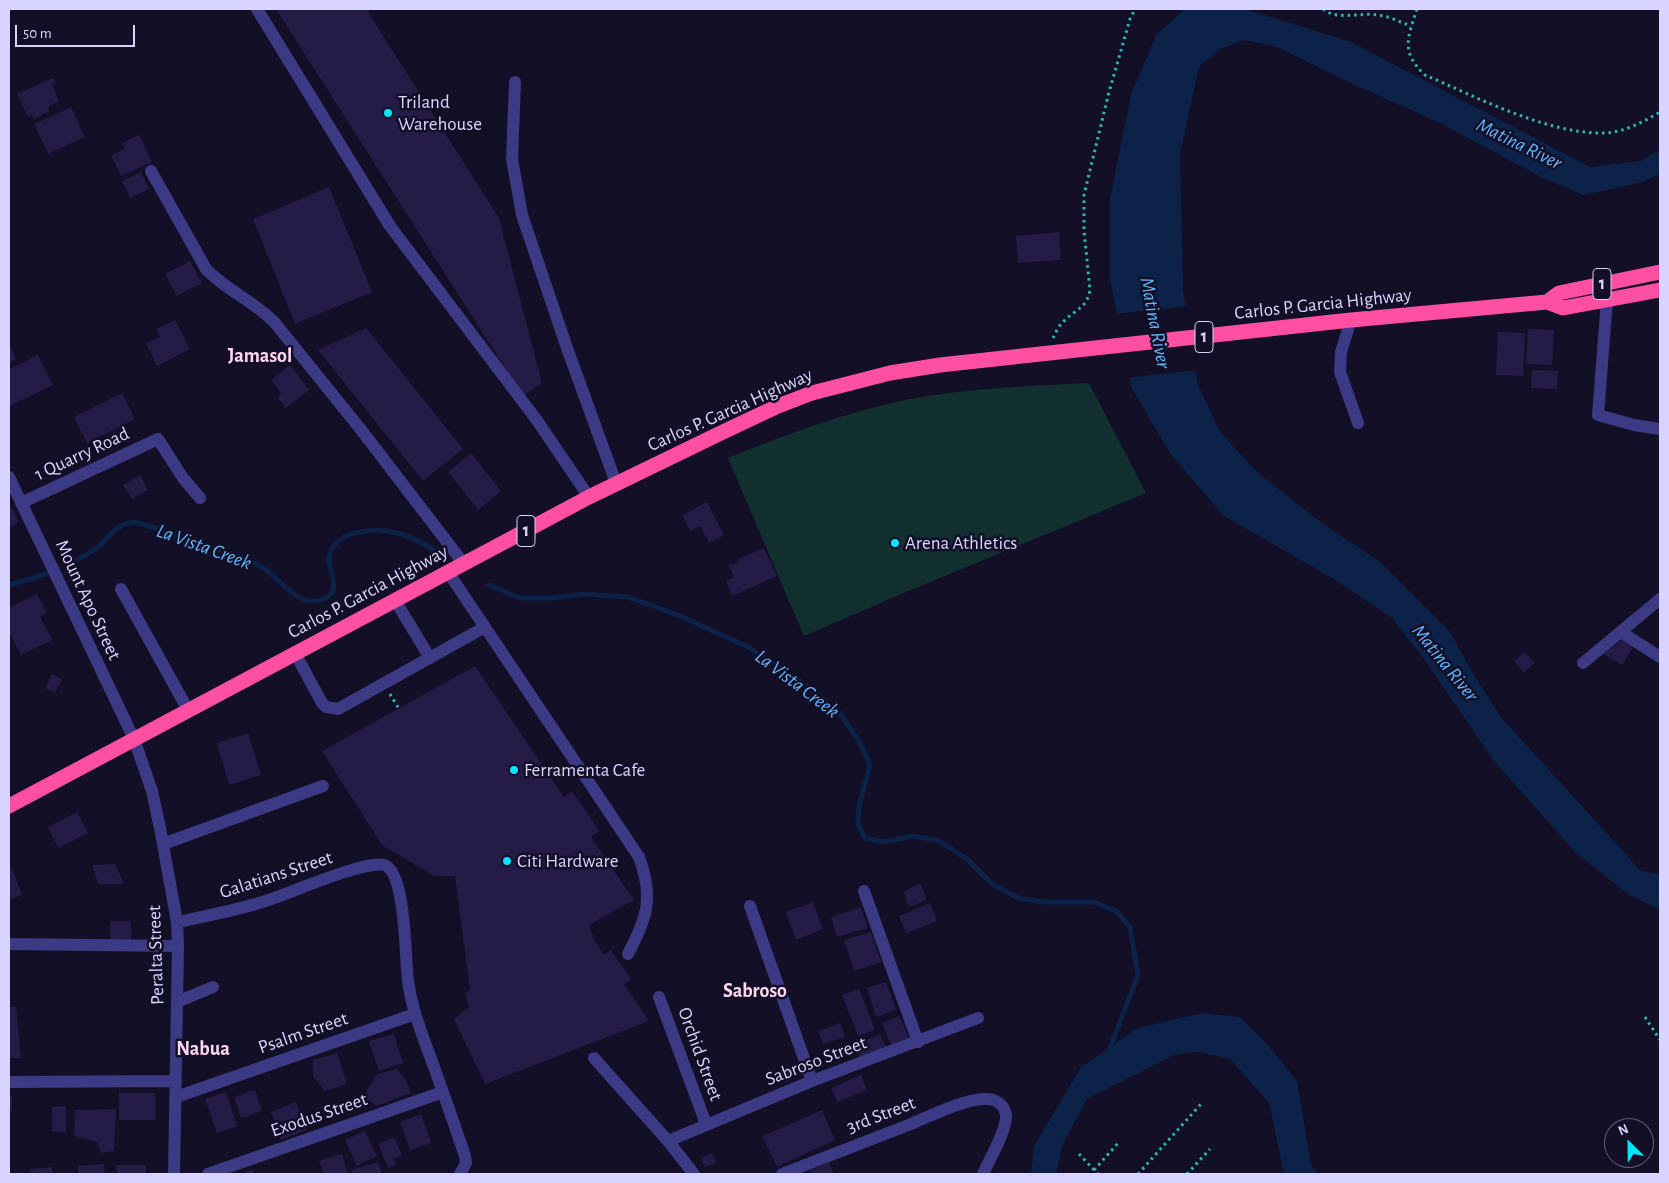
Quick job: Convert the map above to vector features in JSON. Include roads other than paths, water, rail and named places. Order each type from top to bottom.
[{"type":"highway","name":"Carlos P. Garcia Highway","points":[[1547,302],[1559,293],[1660,272]]},
{"type":"highway","name":"Carlos P. Garcia Highway","points":[[9,806],[616,483],[760,415],[812,393],[890,373],[940,365],[1350,320],[1547,302],[1563,308],[1660,290]]},
{"type":"street","points":[[257,9],[390,226],[536,419],[589,497]]},
{"type":"street","points":[[515,82],[512,159],[522,215],[567,348],[616,483]]},
{"type":"street","points":[[151,171],[206,269],[217,281],[263,310],[275,323],[362,431],[464,564]]},
{"type":"street","points":[[1607,300],[1598,416],[1660,429]]},
{"type":"street","points":[[1350,320],[1341,352],[1340,372],[1358,423]]},
{"type":"street","name":"1 Quarry Road","points":[[22,503],[158,439],[183,478],[200,498]]},
{"type":"street","name":"Mount Apo Street","points":[[9,477],[134,739]]},
{"type":"street","points":[[448,572],[639,857],[648,890],[646,913],[628,954]]},
{"type":"street","points":[[121,589],[188,710]]},
{"type":"street","points":[[1583,664],[1660,599]]},
{"type":"street","points":[[395,600],[430,658]]},
{"type":"street","points":[[295,653],[322,702],[326,707],[338,709],[485,627]]},
{"type":"street","points":[[1621,632],[1660,657]]},
{"type":"street","name":"Peralta Street","points":[[134,739],[152,791],[177,922],[174,1174]]},
{"type":"street","points":[[163,844],[323,786]]},
{"type":"street","name":"Galatians Street","points":[[177,922],[262,902],[373,864],[386,866],[393,872],[398,885],[408,982],[415,1014]]},
{"type":"street","points":[[864,891],[918,1042]]},
{"type":"street","points":[[750,906],[812,1081]]},
{"type":"street","points":[[9,944],[178,946]]},
{"type":"street","points":[[177,1002],[213,987]]},
{"type":"street","name":"Orchid Street","points":[[659,997],[706,1124]]},
{"type":"street","points":[[415,1014],[465,1156],[466,1163],[462,1172]]},
{"type":"street","name":"Psalm Street","points":[[176,1097],[415,1014]]},
{"type":"street","name":"Sabroso Street","points":[[668,1141],[812,1081],[978,1018]]},
{"type":"street","points":[[594,1058],[668,1141],[694,1174]]},
{"type":"street","points":[[9,1082],[176,1082]]},
{"type":"street","name":"Exodus Street","points":[[208,1174],[443,1092]]},
{"type":"street","name":"3rd Street","points":[[782,1174],[946,1110],[985,1099],[996,1101],[1004,1108],[1007,1118],[1004,1129],[983,1174]]},
{"type":"water","name":"Matina River","points":[[1185,9],[1245,9],[1351,42],[1590,167],[1640,161],[1660,150],[1660,174],[1640,183],[1583,195],[1539,176],[1440,123],[1277,47],[1244,40],[1220,49],[1199,67],[1180,154],[1183,290],[1197,382],[1220,432],[1258,473],[1319,521],[1380,562],[1450,632],[1500,716],[1641,871],[1660,874],[1660,910],[1628,894],[1575,852],[1494,761],[1424,659],[1392,618],[1337,581],[1224,516],[1171,455],[1131,387],[1110,279],[1110,198],[1131,95],[1156,35]]},
{"type":"water","points":[[1202,1013],[1240,1017],[1269,1046],[1297,1081],[1311,1165],[1318,1174],[1284,1174],[1269,1103],[1230,1059],[1198,1052],[1174,1055],[1087,1099],[1063,1144],[1056,1174],[1031,1174],[1034,1146],[1081,1067],[1138,1028]]},
{"type":"waterway","name":"La Vista Creek","points":[[69,564],[97,548],[118,528],[136,522],[247,560],[265,569],[292,593],[306,600],[314,601],[325,598],[332,592],[334,581],[329,562],[330,553],[338,542],[349,535],[372,530],[394,532],[415,539],[435,551]]},
{"type":"waterway","name":"La Vista Creek","points":[[9,585],[46,574]]},
{"type":"waterway","name":"La Vista Creek","points":[[489,585],[520,598],[551,598],[585,594],[628,597],[680,616],[748,647],[807,686],[839,712],[859,741],[870,765],[859,806],[858,824],[865,838],[884,842],[914,836],[939,841],[967,859],[992,884],[1018,898],[1044,902],[1094,902],[1116,911],[1130,927],[1138,975],[1108,1053]]},
{"type":"place","name":"Triland Warehouse","points":[[388,113]]},
{"type":"place","name":"Arena Athletics","points":[[895,543]]},
{"type":"place","name":"Ferramenta Cafe","points":[[514,770]]},
{"type":"place","name":"Citi Hardware","points":[[507,861]]},
{"type":"district","name":"Jamasol","points":[[260,356]]},
{"type":"district","name":"Sabroso","points":[[755,991]]},
{"type":"district","name":"Nabua","points":[[203,1049]]}]
